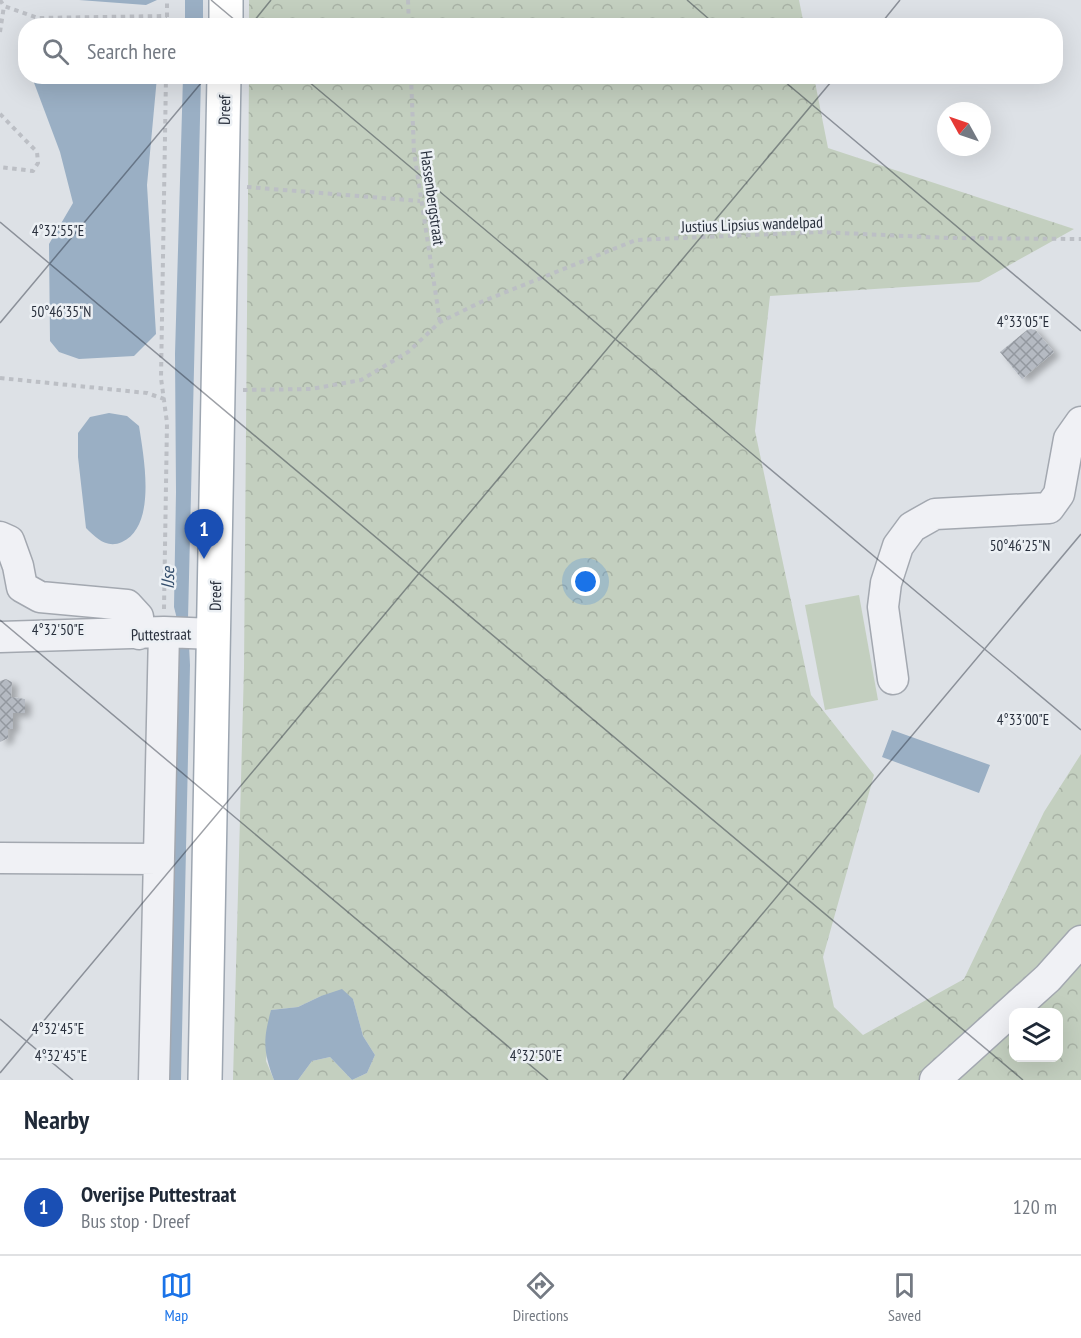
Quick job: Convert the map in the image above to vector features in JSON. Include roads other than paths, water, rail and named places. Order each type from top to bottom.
[{"type":"main road","points":[[226,0],[226,18]]},
{"type":"main road","name":"Dreef","points":[[205,1080],[176,633],[218,390],[225,84]]},
{"type":"street","points":[[894,679],[883,607],[886,583],[898,546],[912,527],[935,514],[1049,508],[1059,494],[1068,439],[1081,422]]},
{"type":"street","points":[[0,537],[9,541],[18,566],[22,587],[40,597],[127,605],[138,616],[176,633]]},
{"type":"street","name":"Puttestraat","points":[[0,638],[176,633]]},
{"type":"street","name":"Dreef","points":[[154,1080],[159,859],[176,633]]},
{"type":"street","points":[[0,858],[159,859]]},
{"type":"street","points":[[935,1080],[1048,978],[1081,941]]},
{"type":"water","points":[[79,0],[157,0],[146,5]]},
{"type":"water","points":[[185,0],[203,0],[203,18],[185,18]]},
{"type":"water","points":[[34,84],[156,84],[147,185],[156,334],[134,356],[79,359],[59,352],[50,341],[49,244],[73,203],[60,152]]},
{"type":"water","points":[[183,84],[201,84],[188,619],[177,619],[174,607],[175,354]]},
{"type":"water","points":[[109,413],[127,416],[139,426],[145,473],[146,490],[140,522],[133,534],[117,544],[98,539],[86,528],[78,457],[78,433],[90,417]]},
{"type":"water","points":[[176,645],[189,645],[190,665],[181,1080],[165,1080]]},
{"type":"water","points":[[892,730],[990,765],[979,793],[882,757]]},
{"type":"water","points":[[342,989],[353,999],[363,1036],[375,1055],[367,1073],[352,1080],[330,1057],[312,1061],[298,1080],[274,1080],[265,1045],[271,1010],[298,1007]]},
{"type":"place","name":"Overijse Puttestraat","points":[[204,559]]},
{"type":"water label","name":"IJse","points":[[168,578]]}]
